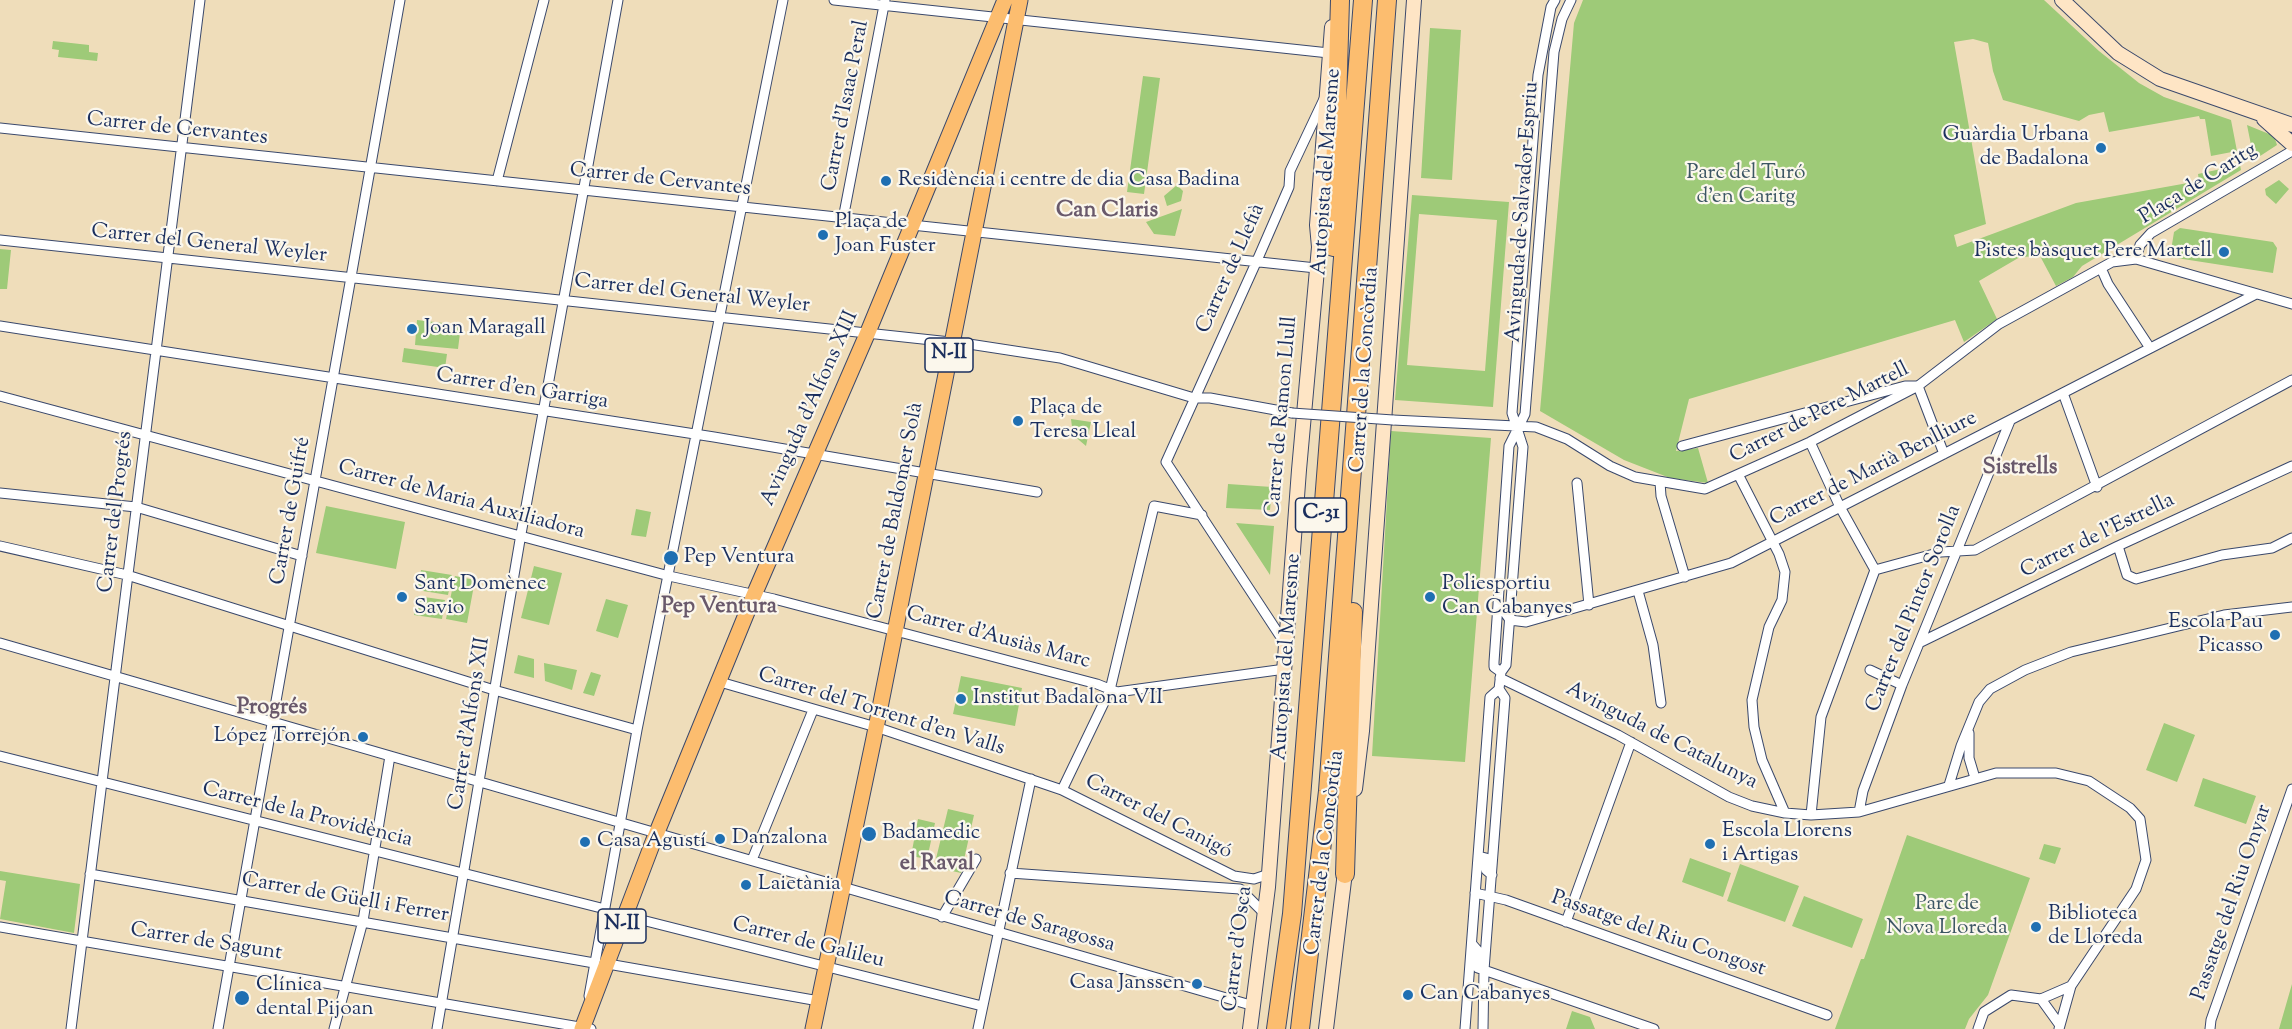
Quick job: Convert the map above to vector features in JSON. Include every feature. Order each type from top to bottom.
[{"type":"highway","points":[[1336,360],[1332,285],[1340,0]]},
{"type":"highway","name":"Autopista del Maresme","points":[[1276,1029],[1292,914],[1363,0]]},
{"type":"highway","name":"C-31","points":[[1300,1029],[1328,791],[1387,0]]},
{"type":"highway","points":[[1345,874],[1354,575],[1348,533]]},
{"type":"main road","name":"Avinguda d'Alfons XIII","points":[[656,835],[754,595],[868,332],[911,225],[1006,20],[1005,0]]},
{"type":"main road","name":"Carrer de Baldomer Solà","points":[[813,1029],[876,727],[1013,36],[1006,20],[1020,0]]},
{"type":"main road","name":"N-II","points":[[585,1025],[601,963],[626,916],[656,835]]},
{"type":"street","name":"Carrer del Progrés","points":[[71,1029],[200,0]]},
{"type":"street","name":"Carrer de Guifré","points":[[218,1029],[400,0]]},
{"type":"street","points":[[497,181],[544,0]]},
{"type":"street","name":"Carrer d'Alfons XII","points":[[436,1029],[521,534],[618,0]]},
{"type":"street","points":[[601,963],[605,909],[637,730],[783,0]]},
{"type":"street","points":[[834,0],[885,3],[1006,20],[1329,53]]},
{"type":"street","name":"Carrer de Ramon Llull","points":[[1269,874],[1319,247],[1317,225],[1335,0]]},
{"type":"street","name":"Carrer de la Concòrdia","points":[[1326,1029],[1362,731],[1414,0]]},
{"type":"street","name":"Avinguda de Salvador Espriu","points":[[1465,1029],[1490,697],[1499,689],[1501,675],[1506,665],[1510,620],[1523,447],[1512,413],[1541,51],[1555,0]]},
{"type":"street","name":"Avinguda de Salvador Espriu","points":[[1501,675],[1494,667],[1509,446],[1525,414],[1554,52],[1562,19],[1571,0]]},
{"type":"street","points":[[2062,0],[2118,53],[2160,80],[2254,114],[2292,125]]},
{"type":"street","name":"Carrer d'Isaac Peral","points":[[843,219],[885,3]]},
{"type":"street","name":"Carrer de Llefià","points":[[1202,515],[1166,462],[1289,187],[1290,171],[1328,91]]},
{"type":"street","points":[[2254,114],[2273,125],[2292,144]]},
{"type":"street","name":"Carrer de Cervantes","points":[[0,128],[843,219],[1316,267]]},
{"type":"street","name":"Plaça de Caritg","points":[[2136,259],[2140,245],[2151,233],[2292,151]]},
{"type":"street","name":"Carrer del General Weyler","points":[[0,240],[952,342],[1060,358],[1194,398],[1210,398],[1292,412],[1517,426]]},
{"type":"street","name":"Carrer de Pere Martell","points":[[1517,426],[1536,427],[1567,439],[1610,466],[1635,477],[1705,489],[1739,476],[1810,442],[1918,386],[1999,324],[2112,262],[2136,259],[2292,304]]},
{"type":"street","points":[[2101,268],[2108,284],[2150,348]]},
{"type":"street","name":"Carrer de Marià Benlliure","points":[[1510,620],[1526,622],[1731,563],[2256,294]]},
{"type":"street","name":"Carrer d'en Garriga","points":[[0,326],[333,377],[1037,492]]},
{"type":"street","points":[[1875,570],[1941,552],[1975,550],[2097,487],[2292,380]]},
{"type":"street","points":[[1682,446],[1905,386],[1918,386],[1944,454]]},
{"type":"street","points":[[2063,393],[2097,487]]},
{"type":"street","name":"Carrer de Maria Auxiliadora","points":[[0,396],[521,534],[669,576]]},
{"type":"street","name":"Carrer del Pintor Sorolla","points":[[1859,812],[1863,791],[1902,685],[2010,421]]},
{"type":"street","points":[[1810,442],[1840,507],[1875,570],[1821,717],[1811,815]]},
{"type":"street","name":"Carrer de l'Estrella","points":[[1921,642],[2118,546],[2292,466]]},
{"type":"street","points":[[1739,476],[1773,542],[1785,572],[1782,600],[1769,627],[1752,700],[1762,760],[1785,813]]},
{"type":"street","points":[[1660,482],[1661,496],[1685,577]]},
{"type":"street","points":[[1577,483],[1589,605]]},
{"type":"street","points":[[0,493],[136,507],[302,556]]},
{"type":"street","points":[[1062,790],[1110,690],[1154,506],[1202,515],[1286,645]]},
{"type":"street","points":[[2118,546],[2127,575],[2136,579],[2222,555],[2272,549],[2292,538]]},
{"type":"street","points":[[0,546],[127,575],[494,690],[637,730]]},
{"type":"street","name":"Carrer d'Ausiàs Marc","points":[[669,576],[894,631],[1097,684],[1110,690],[1129,692],[1285,669]]},
{"type":"street","points":[[1638,591],[1653,645],[1661,704]]},
{"type":"street","points":[[1498,603],[1510,620]]},
{"type":"street","points":[[1949,785],[1979,702],[1990,689],[2025,670],[2071,652],[2224,615],[2292,607]]},
{"type":"street","name":"Carrer de Saragossa","points":[[0,643],[480,781],[656,835],[752,860],[1254,1006]]},
{"type":"street","points":[[1870,670],[1902,685]]},
{"type":"street","name":"Avinguda de Catalunya","points":[[1501,675],[1631,742],[1730,797],[1752,806],[1785,813],[1811,815],[1859,812],[1975,777],[1995,774],[2056,773],[2089,782],[2130,808],[2140,819],[2146,860],[2136,889],[2071,986],[2059,1027]]},
{"type":"street","name":"Carrer del Torrent d'en Valls","points":[[720,681],[876,727],[1031,779]]},
{"type":"street","name":"Avinguda de Salvador Espriu","points":[[1483,1029],[1484,970],[1505,698],[1499,689]]},
{"type":"street","points":[[752,860],[813,710]]},
{"type":"street","points":[[1970,723],[1969,758],[1975,777]]},
{"type":"street","points":[[1566,921],[1631,742]]},
{"type":"street","name":"Carrer de la Providència","points":[[0,756],[605,909]]},
{"type":"street","points":[[334,1029],[363,921],[390,756]]},
{"type":"street","points":[[978,1029],[1031,779]]},
{"type":"street","name":"Carrer del Canigó","points":[[1031,779],[1062,790],[1234,876],[1254,879],[1269,874]]},
{"type":"street","name":"Passatge del Riu Onyar","points":[[2210,1029],[2211,1020],[2292,789]]},
{"type":"street","points":[[1478,856],[1486,858],[1486,870],[1492,875]]},
{"type":"street","points":[[942,916],[976,859]]},
{"type":"street","points":[[1010,873],[1240,889],[1266,915]]},
{"type":"street","name":"Carrer de Güell i Ferrer","points":[[90,874],[819,1001]]},
{"type":"street","name":"Carrer d'Osca","points":[[1250,1029],[1266,915],[1269,874]]},
{"type":"street","name":"Passatge del Riu Congost","points":[[1475,893],[1566,921],[1827,1015]]},
{"type":"street","name":"Carrer de Galileu","points":[[626,916],[982,1006]]},
{"type":"street","name":"Carrer de Sagunt","points":[[0,927],[229,964],[441,1004],[585,1025]]},
{"type":"street","name":"Avinguda de Salvador Espriu","points":[[1472,944],[1479,952],[1478,969],[1484,970]]},
{"type":"street","points":[[1484,970],[1654,1029]]},
{"type":"street","points":[[1978,1029],[1984,1012],[2011,995],[2041,999],[2071,986]]},
{"type":"street","points":[[2041,999],[2059,1027]]},
{"type":"green space","name":"Parc del Turó d'en Caritg","points":[[1583,0],[2044,0],[2099,51],[2139,83],[2164,97],[2231,120],[2237,151],[2211,156],[2205,119],[2200,119],[2199,116],[2109,132],[2104,112],[2089,115],[2079,121],[2003,100],[1993,71],[1988,43],[1973,39],[1954,42],[1986,224],[1954,235],[1957,247],[2076,203],[2199,181],[2198,174],[2240,165],[2241,170],[2082,266],[2073,277],[2056,286],[2040,256],[2020,257],[1979,281],[1997,319],[1964,342],[1955,320],[1689,399],[1676,451],[1698,448],[1708,483],[1670,478],[1624,460],[1540,411],[1574,23]]},
{"type":"green space","points":[[1430,28],[1461,30],[1452,180],[1421,178]]},
{"type":"green space","points":[[53,41],[89,45],[89,52],[98,53],[97,61],[58,57],[59,50],[52,49]]},
{"type":"green space","points":[[1143,76],[1160,78],[1144,194],[1127,192]]},
{"type":"green space","points":[[2247,125],[2274,136],[2277,145],[2254,160]]},
{"type":"green space","points":[[2279,180],[2289,189],[2276,204],[2266,195],[2265,189]]},
{"type":"green space","points":[[1177,185],[1183,191],[1181,201],[1167,206],[1164,196]]},
{"type":"green space","points":[[1412,195],[1509,202],[1493,407],[1395,400]],"holes":[[[1419,214],[1497,220],[1485,371],[1407,365]]]},
{"type":"green space","points":[[1182,209],[1175,236],[1154,234],[1146,222]]},
{"type":"green space","name":"Pistes bàsquet Pere Martell","points":[[2180,228],[2273,242],[2277,248],[2273,273],[2170,257],[2174,232]]},
{"type":"green space","points":[[0,249],[11,250],[7,289],[0,289]]},
{"type":"green space","points":[[417,320],[461,325],[458,349],[415,345]]},
{"type":"green space","points":[[404,348],[447,354],[445,368],[402,362]]},
{"type":"green space","points":[[1071,419],[1091,422],[1086,446],[1073,435]]},
{"type":"green space","name":"Poliesportiu Can Cabanyes","points":[[1391,431],[1491,438],[1465,762],[1372,756]]},
{"type":"green space","points":[[1228,484],[1272,487],[1270,510],[1226,508]]},
{"type":"green space","points":[[326,506],[405,522],[396,569],[316,553]]},
{"type":"green space","points":[[636,509],[651,512],[646,537],[631,535]]},
{"type":"green space","points":[[1236,523],[1274,526],[1270,575]]},
{"type":"green space","points":[[534,566],[562,573],[549,625],[521,618]]},
{"type":"green space","points":[[421,570],[452,575],[448,595],[417,590]]},
{"type":"green space","points":[[455,576],[475,580],[467,623],[446,619]]},
{"type":"green space","points":[[417,596],[445,600],[442,619],[414,615]]},
{"type":"green space","points":[[606,599],[628,605],[618,638],[596,631]]},
{"type":"green space","points":[[518,655],[534,659],[534,678],[514,673]]},
{"type":"green space","points":[[544,663],[577,670],[572,690],[545,681]]},
{"type":"green space","points":[[591,672],[601,675],[594,696],[583,693]]},
{"type":"green space","points":[[961,676],[1022,688],[1015,726],[953,714]]},
{"type":"green space","points":[[2164,723],[2195,735],[2177,782],[2146,770]]},
{"type":"green space","points":[[2203,778],[2256,796],[2246,824],[2194,806]]},
{"type":"green space","points":[[948,809],[974,815],[961,873],[934,867]]},
{"type":"green space","points":[[918,819],[935,823],[927,859],[911,856]]},
{"type":"green space","name":"Parc de Nova Lloreda","points":[[1907,835],[2030,878],[1988,995],[1969,1019],[1965,1029],[1835,1029],[1861,959],[1864,959]]},
{"type":"green space","points":[[2044,844],[2061,848],[2055,864],[2039,859]]},
{"type":"green space","points":[[1690,858],[1731,873],[1723,897],[1682,882]]},
{"type":"green space","points":[[1740,864],[1799,886],[1785,922],[1727,901]]},
{"type":"green space","points":[[0,871],[80,884],[74,933],[0,919],[6,881],[0,880]]},
{"type":"green space","points":[[1804,896],[1863,919],[1852,948],[1792,926]]},
{"type":"green space","points":[[2292,984],[2292,1029],[2279,1029]]},
{"type":"green space","points":[[1572,1011],[1590,1017],[1595,1029],[1566,1029]]},
{"type":"place","name":"Guàrdia Urbana de Badalona","points":[[2101,148]]},
{"type":"place","name":"Residència i centre de dia Casa Badina","points":[[886,181]]},
{"type":"place","name":"Plaça de Joan Fuster","points":[[823,235]]},
{"type":"place","name":"Pistes bàsquet Pere Martell","points":[[2224,252]]},
{"type":"place","name":"Joan Maragall","points":[[412,329]]},
{"type":"place","name":"Plaça de Teresa Lleal","points":[[1018,421]]},
{"type":"place","name":"Pep Ventura","points":[[671,558]]},
{"type":"place","name":"Sant Domènec Savio","points":[[402,597]]},
{"type":"place","name":"Poliesportiu Can Cabanyes","points":[[1430,597]]},
{"type":"place","name":"Escola Pau Picasso","points":[[2275,635]]},
{"type":"place","name":"Institut Badalona VII","points":[[961,699]]},
{"type":"place","name":"López Torrejón","points":[[363,737]]},
{"type":"place","name":"Badamedic","points":[[869,834]]},
{"type":"place","name":"Danzalona","points":[[720,839]]},
{"type":"place","name":"Casa Agustí","points":[[585,842]]},
{"type":"place","name":"Escola Llorens i Artigas","points":[[1710,844]]},
{"type":"place","name":"Laietània","points":[[746,885]]},
{"type":"place","name":"Biblioteca de Lloreda","points":[[2036,927]]},
{"type":"place","name":"Casa Janssen","points":[[1197,984]]},
{"type":"place","name":"Can Cabanyes","points":[[1408,995]]},
{"type":"place","name":"Clínica dental Pijoan","points":[[242,998]]},
{"type":"district","name":"Can Claris","points":[[1107,212]]},
{"type":"district","name":"Sistrells","points":[[2020,469]]},
{"type":"district","name":"Pep Ventura","points":[[719,608]]},
{"type":"district","name":"Progrés","points":[[272,709]]},
{"type":"district","name":"el Raval","points":[[937,865]]}]
